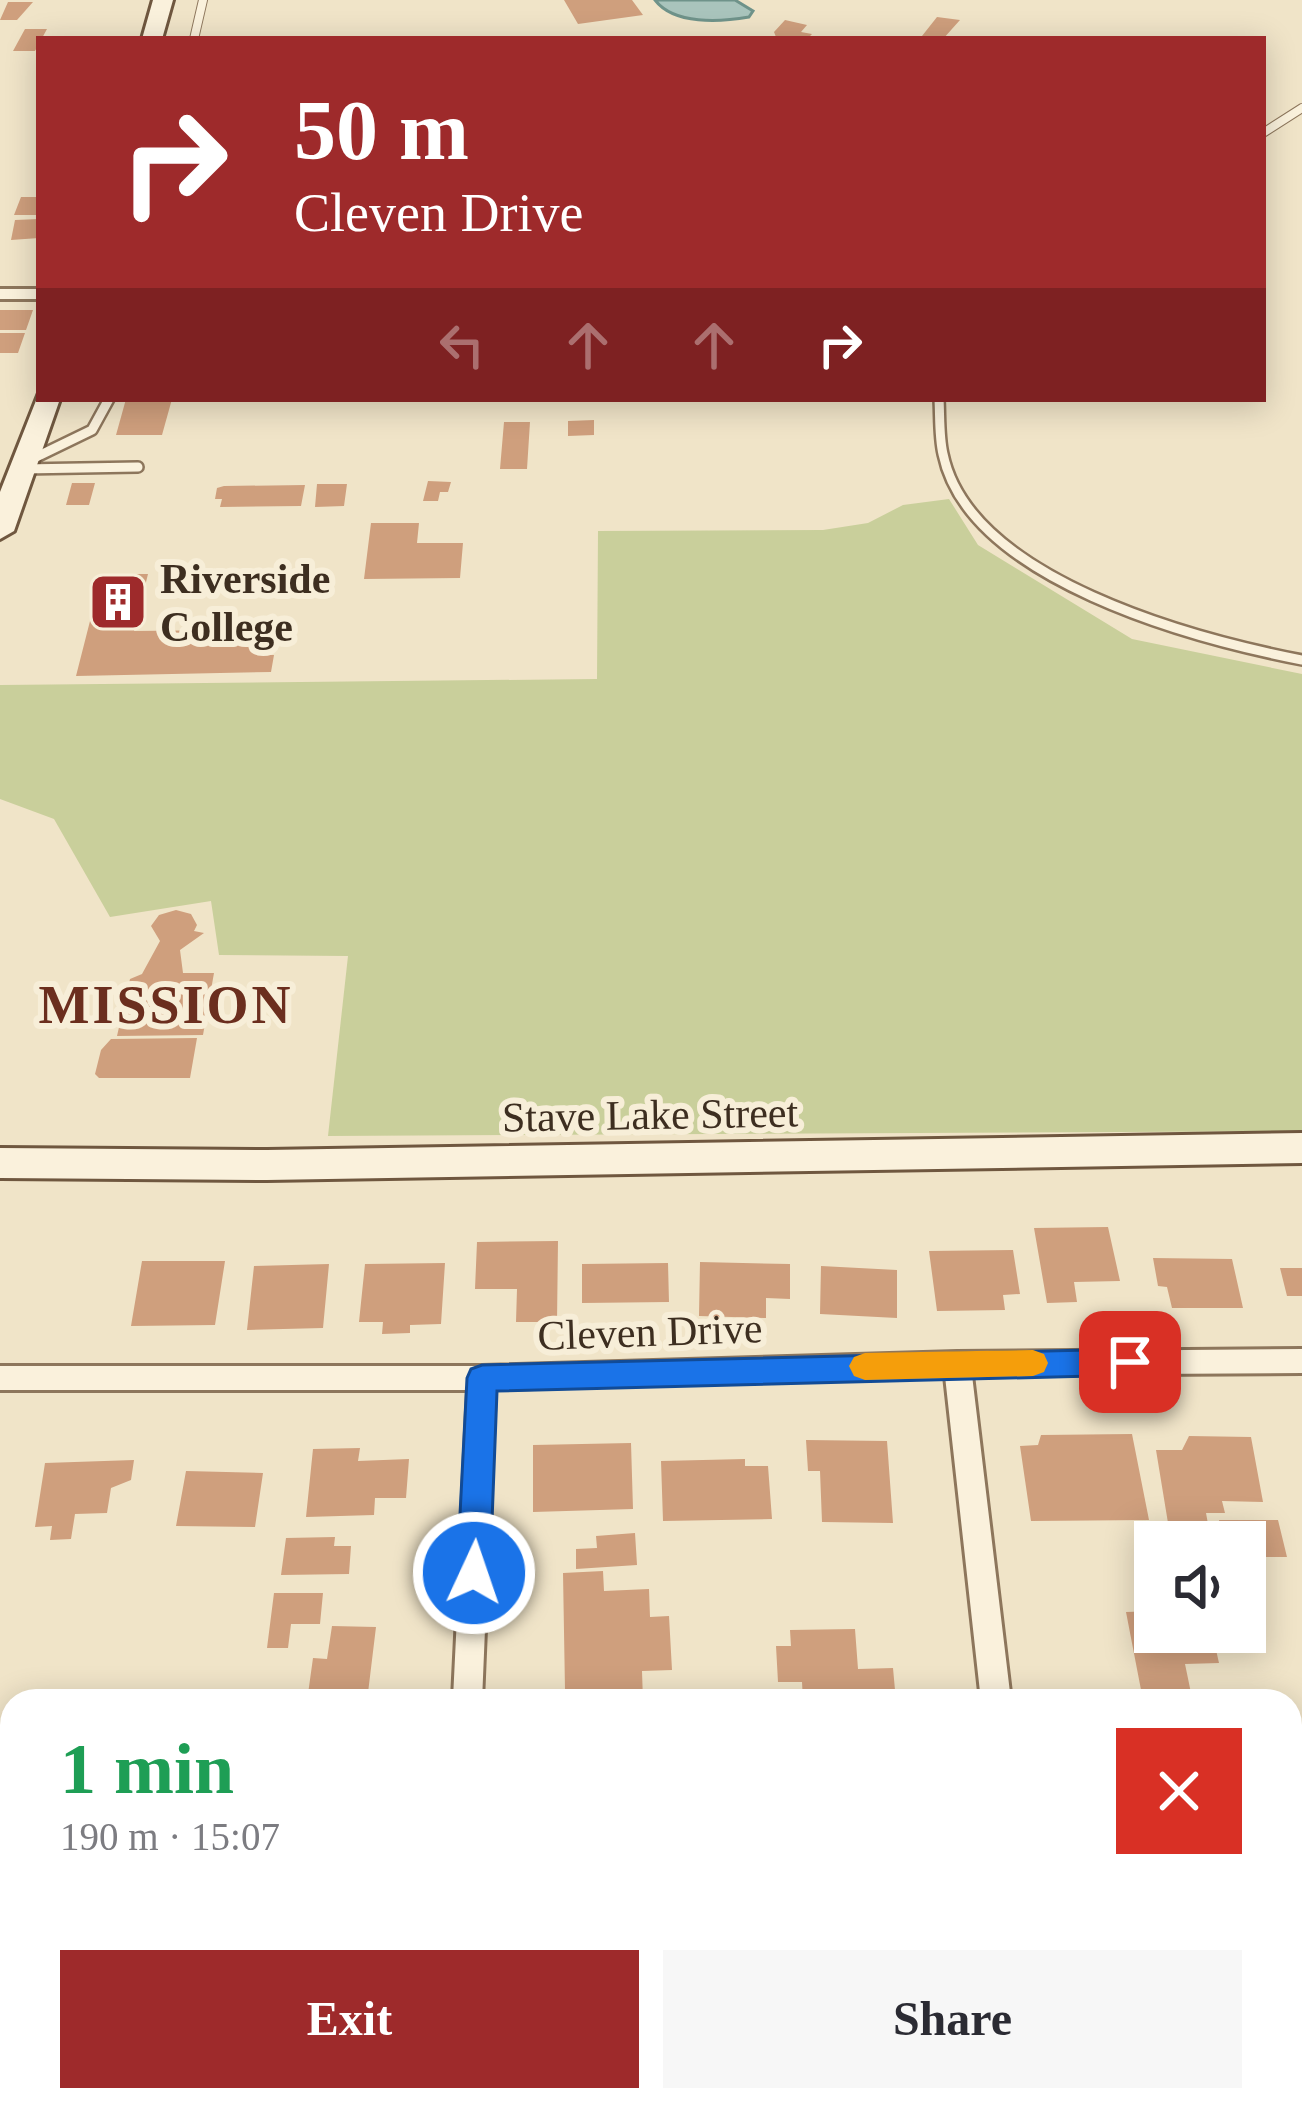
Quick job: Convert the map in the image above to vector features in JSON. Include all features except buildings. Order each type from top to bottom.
[{"type":"street","points":[[153,36],[163,0]]},
{"type":"street","points":[[0,294],[36,294]]},
{"type":"street","points":[[0,531],[46,402]]},
{"type":"street","name":"Stave Lake Street","points":[[0,1163],[268,1165],[1302,1148]]},
{"type":"street","name":"Cleven Drive","points":[[0,1378],[482,1378],[957,1364],[1302,1361]]},
{"type":"street","points":[[957,1364],[995,1689]]},
{"type":"street","points":[[468,1689],[482,1378]]},
{"type":"lane","points":[[195,36],[202,0]]},
{"type":"lane","points":[[1266,131],[1302,112]]},
{"type":"lane","points":[[24,466],[92,430],[107,402]]},
{"type":"lane","points":[[939,402],[937,428],[952,475],[983,519],[1029,561],[1132,616],[1174,632],[1302,660]]},
{"type":"lane","points":[[24,466],[138,467]]},
{"type":"green space","points":[[949,499],[978,545],[1132,639],[1302,674],[1302,1131],[328,1136],[348,956],[219,955],[211,901],[110,917],[54,819],[0,799],[0,685],[597,679],[598,531],[823,530],[868,523],[903,505]]},
{"type":"water","points":[[655,0],[735,0],[753,11],[749,17],[698,20],[674,14]]},
{"type":"slow traffic","points":[[865,1366],[1033,1363]]},
{"type":"place","name":"Riverside College","points":[[118,602]]},
{"type":"district","name":"MISSION","points":[[166,1004]]},
{"type":"route","points":[[474,1573],[482,1378],[1130,1362]]}]
